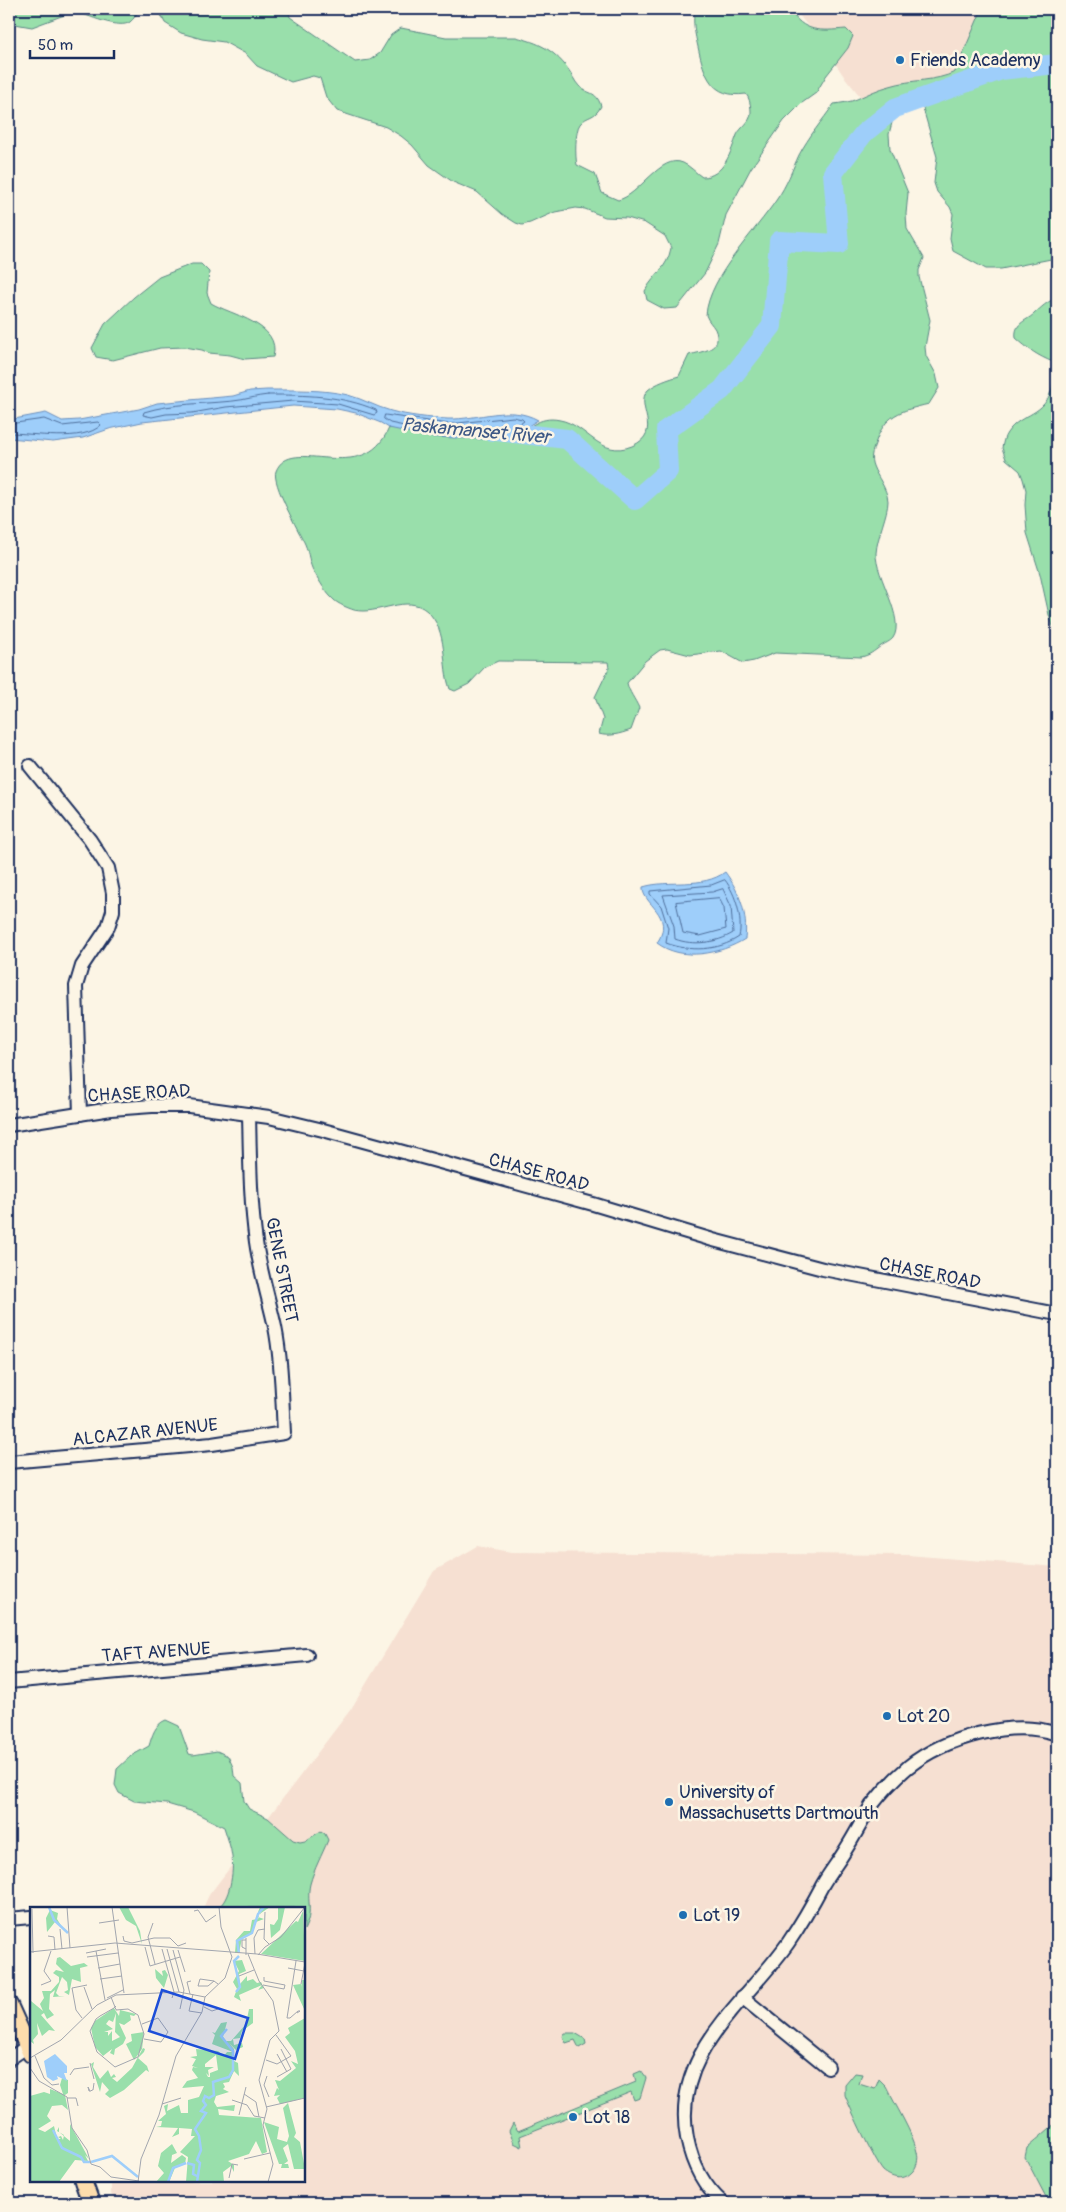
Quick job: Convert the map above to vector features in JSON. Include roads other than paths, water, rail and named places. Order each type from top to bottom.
[{"type":"main road","points":[[9,2004],[30,2050]]},
{"type":"main road","points":[[83,2182],[91,2203]]},
{"type":"street","points":[[30,766],[90,840],[108,868],[113,893],[113,911],[108,927],[82,966],[76,986],[80,1114]]},
{"type":"street","name":"CHASE ROAD","points":[[9,1125],[111,1109],[183,1106],[249,1114],[323,1130],[593,1204],[713,1240],[824,1269],[1057,1314]]},
{"type":"street","name":"GENE STREET","points":[[249,1114],[250,1177],[256,1243],[264,1288],[275,1326],[281,1366],[284,1433]]},
{"type":"street","name":"ALCAZAR AVENUE","points":[[9,1462],[212,1444],[284,1433]]},
{"type":"street","name":"TAFT AVENUE","points":[[9,1682],[307,1655]]},
{"type":"street","points":[[723,2203],[707,2186],[690,2153],[686,2131],[686,2093],[694,2068],[704,2050],[742,1996],[786,1945],[803,1921],[871,1806],[884,1789],[909,1766],[935,1751],[968,1737],[1002,1730],[1027,1729],[1057,1734]]},
{"type":"street","points":[[9,1918],[30,1917]]},
{"type":"street","points":[[742,1996],[828,2067]]},
{"type":"street","points":[[9,2059],[30,2050]]},
{"type":"water","points":[[308,390],[338,393],[391,411],[426,417],[460,419],[516,413],[538,420],[516,433],[482,439],[431,437],[389,428],[356,413],[337,409],[293,406],[142,422],[109,429],[83,438],[53,442],[9,438],[9,420],[46,413],[62,421],[79,420],[139,409],[157,403],[233,396],[250,391]]},
{"type":"water","points":[[725,872],[742,904],[746,930],[745,939],[725,949],[701,954],[678,952],[667,949],[657,943],[662,933],[663,924],[647,899],[643,887],[707,880]]},
{"type":"waterway","name":"Paskamanset River","points":[[487,430],[567,439],[635,500],[668,471],[666,430],[722,390],[772,326],[779,241],[839,244],[833,173],[864,133],[895,108],[1001,70],[1057,64]]},
{"type":"place","name":"Friends Academy","points":[[900,60]]},
{"type":"place","name":"Lot 20","points":[[887,1716]]},
{"type":"place","name":"University of Massachusetts Dartmouth","points":[[669,1802]]},
{"type":"place","name":"Lot 19","points":[[683,1915]]},
{"type":"place","name":"Lot 18","points":[[573,2117]]}]
